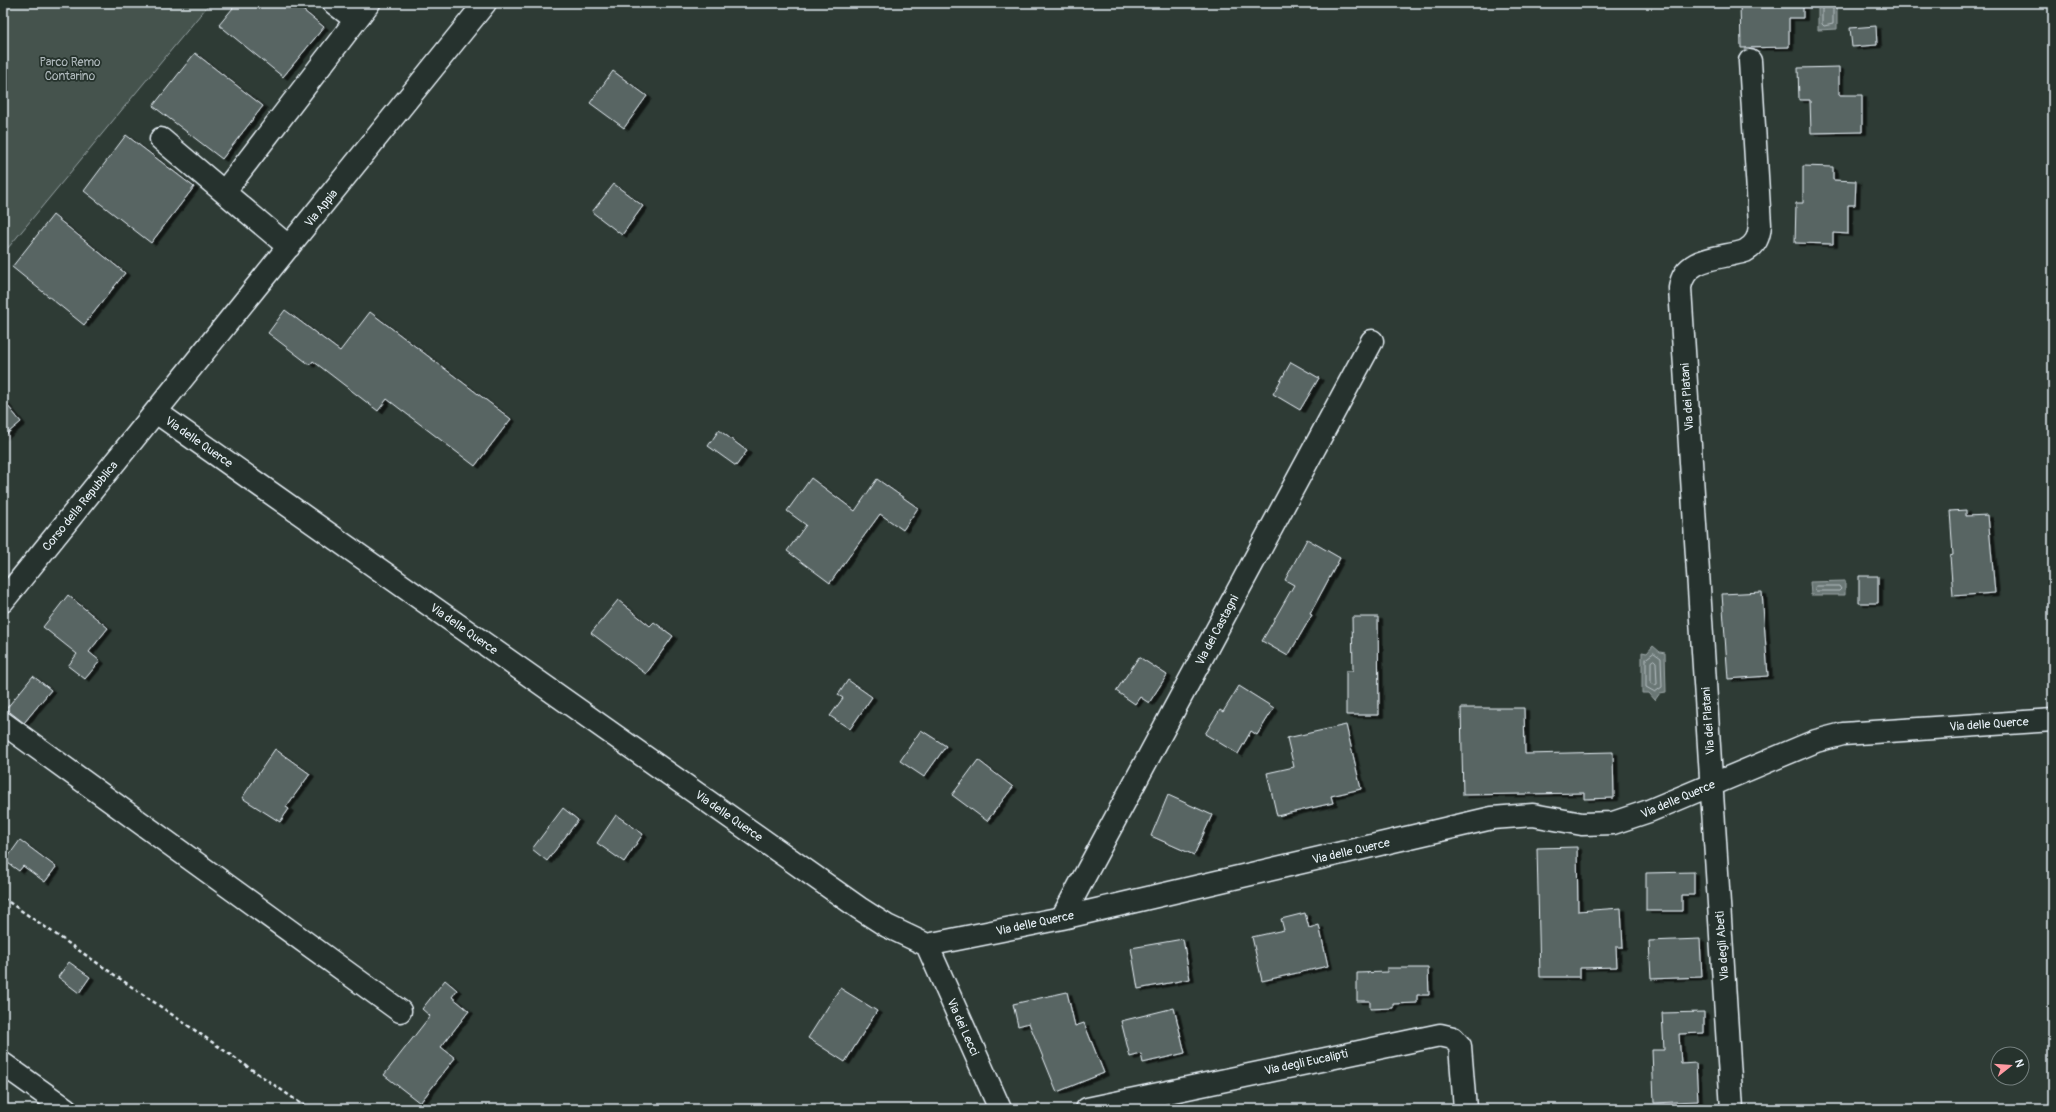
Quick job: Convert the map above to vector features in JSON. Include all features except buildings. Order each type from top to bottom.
[{"type":"street","points":[[334,3],[356,20]]},
{"type":"street","points":[[224,192],[369,3]]},
{"type":"street","name":"Via Appia","points":[[156,412],[485,3]]},
{"type":"street","name":"Via dei Platani","points":[[1712,784],[1680,288],[1683,277],[1690,267],[1702,262],[1745,251],[1751,248],[1758,237],[1760,225],[1750,61]]},
{"type":"street","points":[[161,139],[289,247]]},
{"type":"street","name":"Via dei Castagni","points":[[1062,918],[1372,342]]},
{"type":"street","name":"Via delle Querce","points":[[156,412],[859,908],[887,926],[927,945],[1062,918],[1496,818],[1533,815],[1582,824],[1613,823],[1649,812],[1816,741],[1843,734],[2053,720]]},
{"type":"street","name":"Corso della Repubblica","points":[[3,600],[156,412]]},
{"type":"street","points":[[3,723],[400,1011]]},
{"type":"street","name":"Via degli Abeti","points":[[1712,784],[1732,1109]]},
{"type":"street","name":"Via dei Lecci","points":[[927,945],[1000,1109]]},
{"type":"street","name":"Via degli Eucalipti","points":[[1087,1109],[1440,1034],[1453,1038],[1460,1046],[1465,1109]]},
{"type":"street","points":[[3,1064],[66,1109]]},
{"type":"path","points":[[3,898],[309,1109]]},
{"type":"green space","name":"Parco Remo Contarino","points":[[3,3],[210,3],[3,254]]},
{"type":"water","points":[[1818,3],[1837,3],[1837,29],[1818,30]]},
{"type":"water","points":[[1845,581],[1845,595],[1811,595],[1810,582]]},
{"type":"water","points":[[1653,646],[1660,652],[1665,653],[1666,692],[1660,693],[1655,700],[1649,693],[1642,693],[1642,652],[1647,653]]}]
